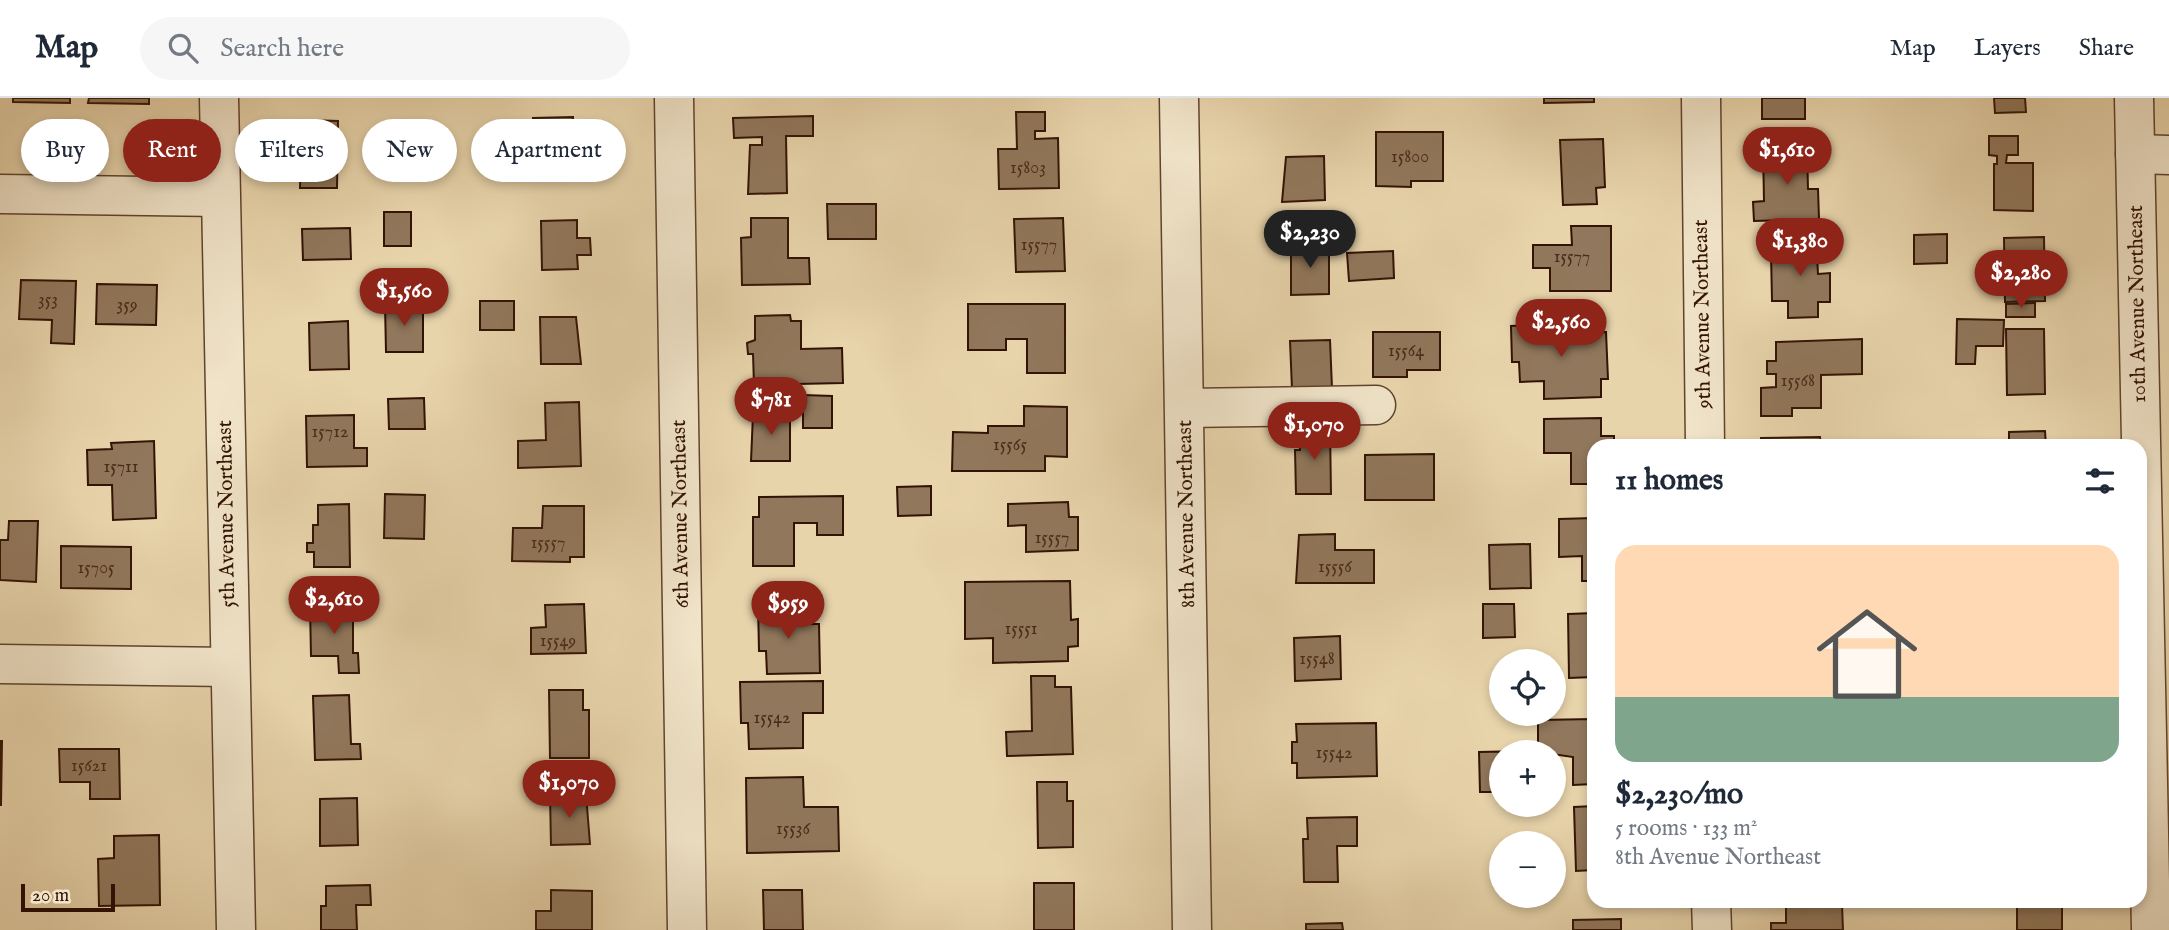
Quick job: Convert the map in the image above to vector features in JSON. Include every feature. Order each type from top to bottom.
[{"type":"street","name":"5th Avenue Northeast","points":[[219,98],[236,930]]},
{"type":"street","name":"6th Avenue Northeast","points":[[674,98],[687,930]]},
{"type":"street","name":"8th Avenue Northeast","points":[[1179,98],[1186,408],[1192,930]]},
{"type":"street","name":"9th Avenue Northeast","points":[[1701,98],[1705,439]]},
{"type":"street","name":"10th Avenue Northeast","points":[[2134,98],[2152,154],[2151,930]]},
{"type":"street","points":[[0,194],[220,197]]},
{"type":"street","points":[[1186,408],[1376,405]]},
{"type":"street","points":[[0,664],[230,667]]},
{"type":"street","points":[[1711,908],[1712,930]]},
{"type":"building","points":[[13,98],[70,98],[70,103],[13,102]]},
{"type":"building","points":[[89,98],[149,98],[149,104],[88,103]]},
{"type":"building","points":[[1544,98],[1594,98],[1594,102],[1544,103]]},
{"type":"building","points":[[1762,98],[1805,98],[1805,119],[1762,119]]},
{"type":"building","points":[[1994,98],[2025,98],[2026,112],[1995,113]]},
{"type":"building","points":[[1016,112],[1045,112],[1045,131],[1035,131],[1035,139],[1058,138],[1059,188],[999,189],[998,149],[1017,149]]},
{"type":"building","points":[[813,116],[813,136],[786,136],[787,193],[748,194],[750,145],[762,145],[762,137],[734,138],[733,118]]},
{"type":"building","points":[[573,117],[573,119],[533,119]]},
{"type":"building","points":[[1376,132],[1443,132],[1443,181],[1411,181],[1411,187],[1376,186]]},
{"type":"building","points":[[1989,136],[2018,136],[2018,155],[2007,155],[2006,163],[2033,163],[2033,211],[1994,210],[1994,164],[1997,164],[1997,156],[1989,155]]},
{"type":"building","points":[[1603,139],[1605,187],[1596,188],[1597,204],[1563,205],[1560,140]]},
{"type":"building","points":[[1807,147],[1808,189],[1818,189],[1819,219],[1754,221],[1753,202],[1764,201],[1763,148]]},
{"type":"building","points":[[1324,156],[1325,200],[1282,202],[1286,157]]},
{"type":"building","points":[[300,182],[337,182],[337,188],[300,188]]},
{"type":"building","points":[[827,204],[876,204],[876,239],[828,239]]},
{"type":"building","points":[[384,212],[411,212],[411,246],[384,246]]},
{"type":"building","points":[[751,218],[788,218],[788,258],[809,258],[810,284],[742,285],[741,238],[751,237]]},
{"type":"building","points":[[1063,218],[1065,271],[1016,272],[1014,219]]},
{"type":"building","points":[[577,220],[577,238],[590,238],[591,255],[577,255],[578,269],[542,270],[541,221]]},
{"type":"building","points":[[1571,226],[1611,226],[1611,291],[1550,291],[1550,268],[1533,268],[1533,245],[1572,245]]},
{"type":"building","points":[[350,228],[351,259],[303,260],[302,229]]},
{"type":"building","points":[[1947,234],[1947,263],[1914,264],[1914,235]]},
{"type":"building","points":[[2044,237],[2045,301],[2005,302],[2004,238]]},
{"type":"building","points":[[1828,240],[1828,254],[1817,254],[1818,274],[1830,273],[1830,302],[1818,302],[1818,317],[1788,318],[1788,301],[1772,301],[1771,253],[1785,253],[1785,241]]},
{"type":"building","points":[[1329,245],[1329,294],[1291,295],[1291,246]]},
{"type":"building","points":[[1393,251],[1394,278],[1349,281],[1347,253]]},
{"type":"building","points":[[21,280],[76,281],[74,344],[51,343],[52,320],[19,319]]},
{"type":"building","points":[[97,284],[157,285],[156,325],[96,324]]},
{"type":"building","points":[[480,301],[514,301],[514,330],[480,330]]},
{"type":"building","points":[[423,303],[423,352],[386,352],[385,304]]},
{"type":"building","points":[[2035,303],[2035,317],[2006,317],[2006,304]]},
{"type":"building","points":[[968,304],[1065,304],[1065,373],[1027,373],[1027,339],[1006,339],[1006,350],[968,350]]},
{"type":"building","points":[[790,315],[791,321],[801,321],[801,349],[842,348],[843,383],[754,385],[753,354],[748,354],[747,343],[755,340],[755,316]]},
{"type":"building","points":[[540,317],[576,317],[581,364],[541,364]]},
{"type":"building","points":[[1957,319],[2004,320],[2003,346],[1976,346],[1975,364],[1956,364]]},
{"type":"building","points":[[348,321],[349,369],[310,370],[309,323]]},
{"type":"building","points":[[1581,323],[1581,333],[1606,332],[1608,379],[1601,379],[1601,397],[1544,399],[1544,381],[1520,382],[1519,362],[1512,362],[1511,326]]},
{"type":"building","points":[[2006,329],[2044,329],[2045,394],[2007,395]]},
{"type":"building","points":[[1373,332],[1440,332],[1440,370],[1407,370],[1407,377],[1373,377]]},
{"type":"building","points":[[1862,339],[1862,374],[1821,375],[1821,408],[1792,408],[1792,416],[1761,416],[1761,388],[1776,387],[1776,374],[1767,374],[1767,361],[1776,361],[1776,342]]},
{"type":"building","points":[[1330,340],[1332,388],[1292,389],[1290,341]]},
{"type":"building","points":[[803,395],[832,396],[832,428],[803,428]]},
{"type":"building","points":[[424,398],[425,429],[389,429],[388,399]]},
{"type":"building","points":[[579,402],[581,466],[518,468],[518,441],[546,440],[545,403]]},
{"type":"building","points":[[1024,406],[1067,407],[1067,457],[1045,456],[1045,471],[952,471],[953,432],[988,433],[988,426],[1024,426]]},
{"type":"building","points":[[790,413],[790,461],[751,461],[753,414]]},
{"type":"building","points":[[354,415],[354,448],[367,448],[367,466],[307,467],[306,416]]},
{"type":"building","points":[[1601,418],[1601,436],[1614,436],[1614,439],[1587,439],[1587,484],[1571,484],[1571,453],[1544,453],[1544,419]]},
{"type":"building","points":[[1299,429],[1330,429],[1331,494],[1296,494],[1295,450],[1300,450]]},
{"type":"building","points":[[2045,431],[2046,439],[2009,439],[2009,432]]},
{"type":"building","points":[[1820,437],[1820,439],[1761,439]]},
{"type":"building","points":[[154,441],[156,518],[113,520],[112,485],[88,485],[87,450],[112,449],[111,443]]},
{"type":"building","points":[[1434,454],[1434,500],[1365,500],[1365,455]]},
{"type":"building","points":[[931,486],[931,515],[898,516],[897,487]]},
{"type":"building","points":[[385,494],[425,495],[424,539],[384,538]]},
{"type":"building","points":[[843,496],[843,535],[817,535],[817,523],[794,523],[794,566],[753,566],[753,517],[759,517],[759,497]]},
{"type":"building","points":[[1068,502],[1069,517],[1078,517],[1078,550],[1026,552],[1026,525],[1008,526],[1008,504]]},
{"type":"building","points":[[349,504],[350,567],[314,567],[314,552],[307,552],[307,543],[313,543],[313,525],[318,525],[318,505]]},
{"type":"building","points":[[543,506],[584,506],[584,557],[570,557],[570,562],[512,561],[513,528],[542,528]]},
{"type":"building","points":[[1587,518],[1587,581],[1582,581],[1582,556],[1559,557],[1559,519]]},
{"type":"building","points":[[9,521],[38,521],[36,582],[0,580],[0,540],[8,540]]},
{"type":"building","points":[[1335,534],[1335,550],[1374,550],[1374,583],[1296,583],[1299,535]]},
{"type":"building","points":[[1530,544],[1531,588],[1490,589],[1489,545]]},
{"type":"building","points":[[61,546],[131,547],[131,589],[61,588]]},
{"type":"building","points":[[1070,581],[1071,620],[1078,619],[1078,646],[1068,647],[1068,661],[993,663],[993,638],[965,639],[965,582]]},
{"type":"building","points":[[795,603],[796,624],[819,624],[820,673],[767,674],[766,651],[759,651],[758,604]]},
{"type":"building","points":[[584,604],[586,653],[531,654],[531,628],[546,627],[545,605]]},
{"type":"building","points":[[1483,604],[1514,604],[1515,637],[1483,638]]},
{"type":"building","points":[[310,606],[353,606],[353,653],[358,653],[359,673],[339,673],[338,656],[311,656]]},
{"type":"building","points":[[1587,613],[1587,677],[1569,678],[1568,614]]},
{"type":"building","points":[[1340,636],[1341,679],[1295,681],[1294,638]]},
{"type":"building","points":[[1031,676],[1055,676],[1055,687],[1071,687],[1073,754],[1007,756],[1006,732],[1032,731]]},
{"type":"building","points":[[823,681],[823,713],[803,713],[803,748],[749,749],[748,723],[741,723],[740,682]]},
{"type":"building","points":[[549,690],[583,690],[583,710],[589,710],[589,758],[550,758]]},
{"type":"building","points":[[349,695],[351,744],[360,744],[361,759],[315,760],[313,696]]},
{"type":"building","points":[[1587,719],[1587,784],[1573,785],[1573,757],[1566,756],[1566,740],[1538,740],[1538,726],[1566,726],[1566,720]]},
{"type":"building","points":[[1376,723],[1377,776],[1297,778],[1297,763],[1292,763],[1292,742],[1297,742],[1296,724]]},
{"type":"building","points":[[2,741],[1,805],[0,805]]},
{"type":"building","points":[[59,749],[119,749],[120,799],[90,799],[90,782],[60,782]]},
{"type":"building","points":[[1479,752],[1489,752],[1489,792],[1480,792]]},
{"type":"building","points":[[803,777],[804,807],[838,807],[839,851],[747,853],[746,778]]},
{"type":"building","points":[[1037,782],[1067,782],[1067,801],[1073,801],[1073,847],[1038,848]]},
{"type":"building","points":[[586,794],[590,844],[551,845],[550,795]]},
{"type":"building","points":[[357,798],[358,845],[320,846],[320,799]]},
{"type":"building","points":[[1587,806],[1587,870],[1576,871],[1574,807]]},
{"type":"building","points":[[1357,817],[1357,846],[1337,846],[1338,882],[1304,882],[1303,839],[1308,839],[1307,818]]},
{"type":"building","points":[[159,835],[160,905],[99,906],[98,859],[114,858],[114,836]]},
{"type":"building","points":[[1034,883],[1074,883],[1074,930],[1034,930]]},
{"type":"building","points":[[370,885],[371,905],[356,905],[357,930],[321,930],[321,906],[326,906],[326,886]]},
{"type":"building","points":[[551,890],[592,891],[592,930],[536,930],[536,911],[551,911]]},
{"type":"building","points":[[763,890],[802,890],[803,930],[764,930]]},
{"type":"building","points":[[1786,908],[1842,908],[1843,930],[1771,930],[1771,923],[1786,923]]},
{"type":"building","points":[[2017,908],[2062,908],[2062,930],[2017,930]]},
{"type":"building","points":[[1621,919],[1621,930],[1573,930],[1573,920]]},
{"type":"building","points":[[1342,923],[1343,930],[1306,930],[1306,924]]}]
